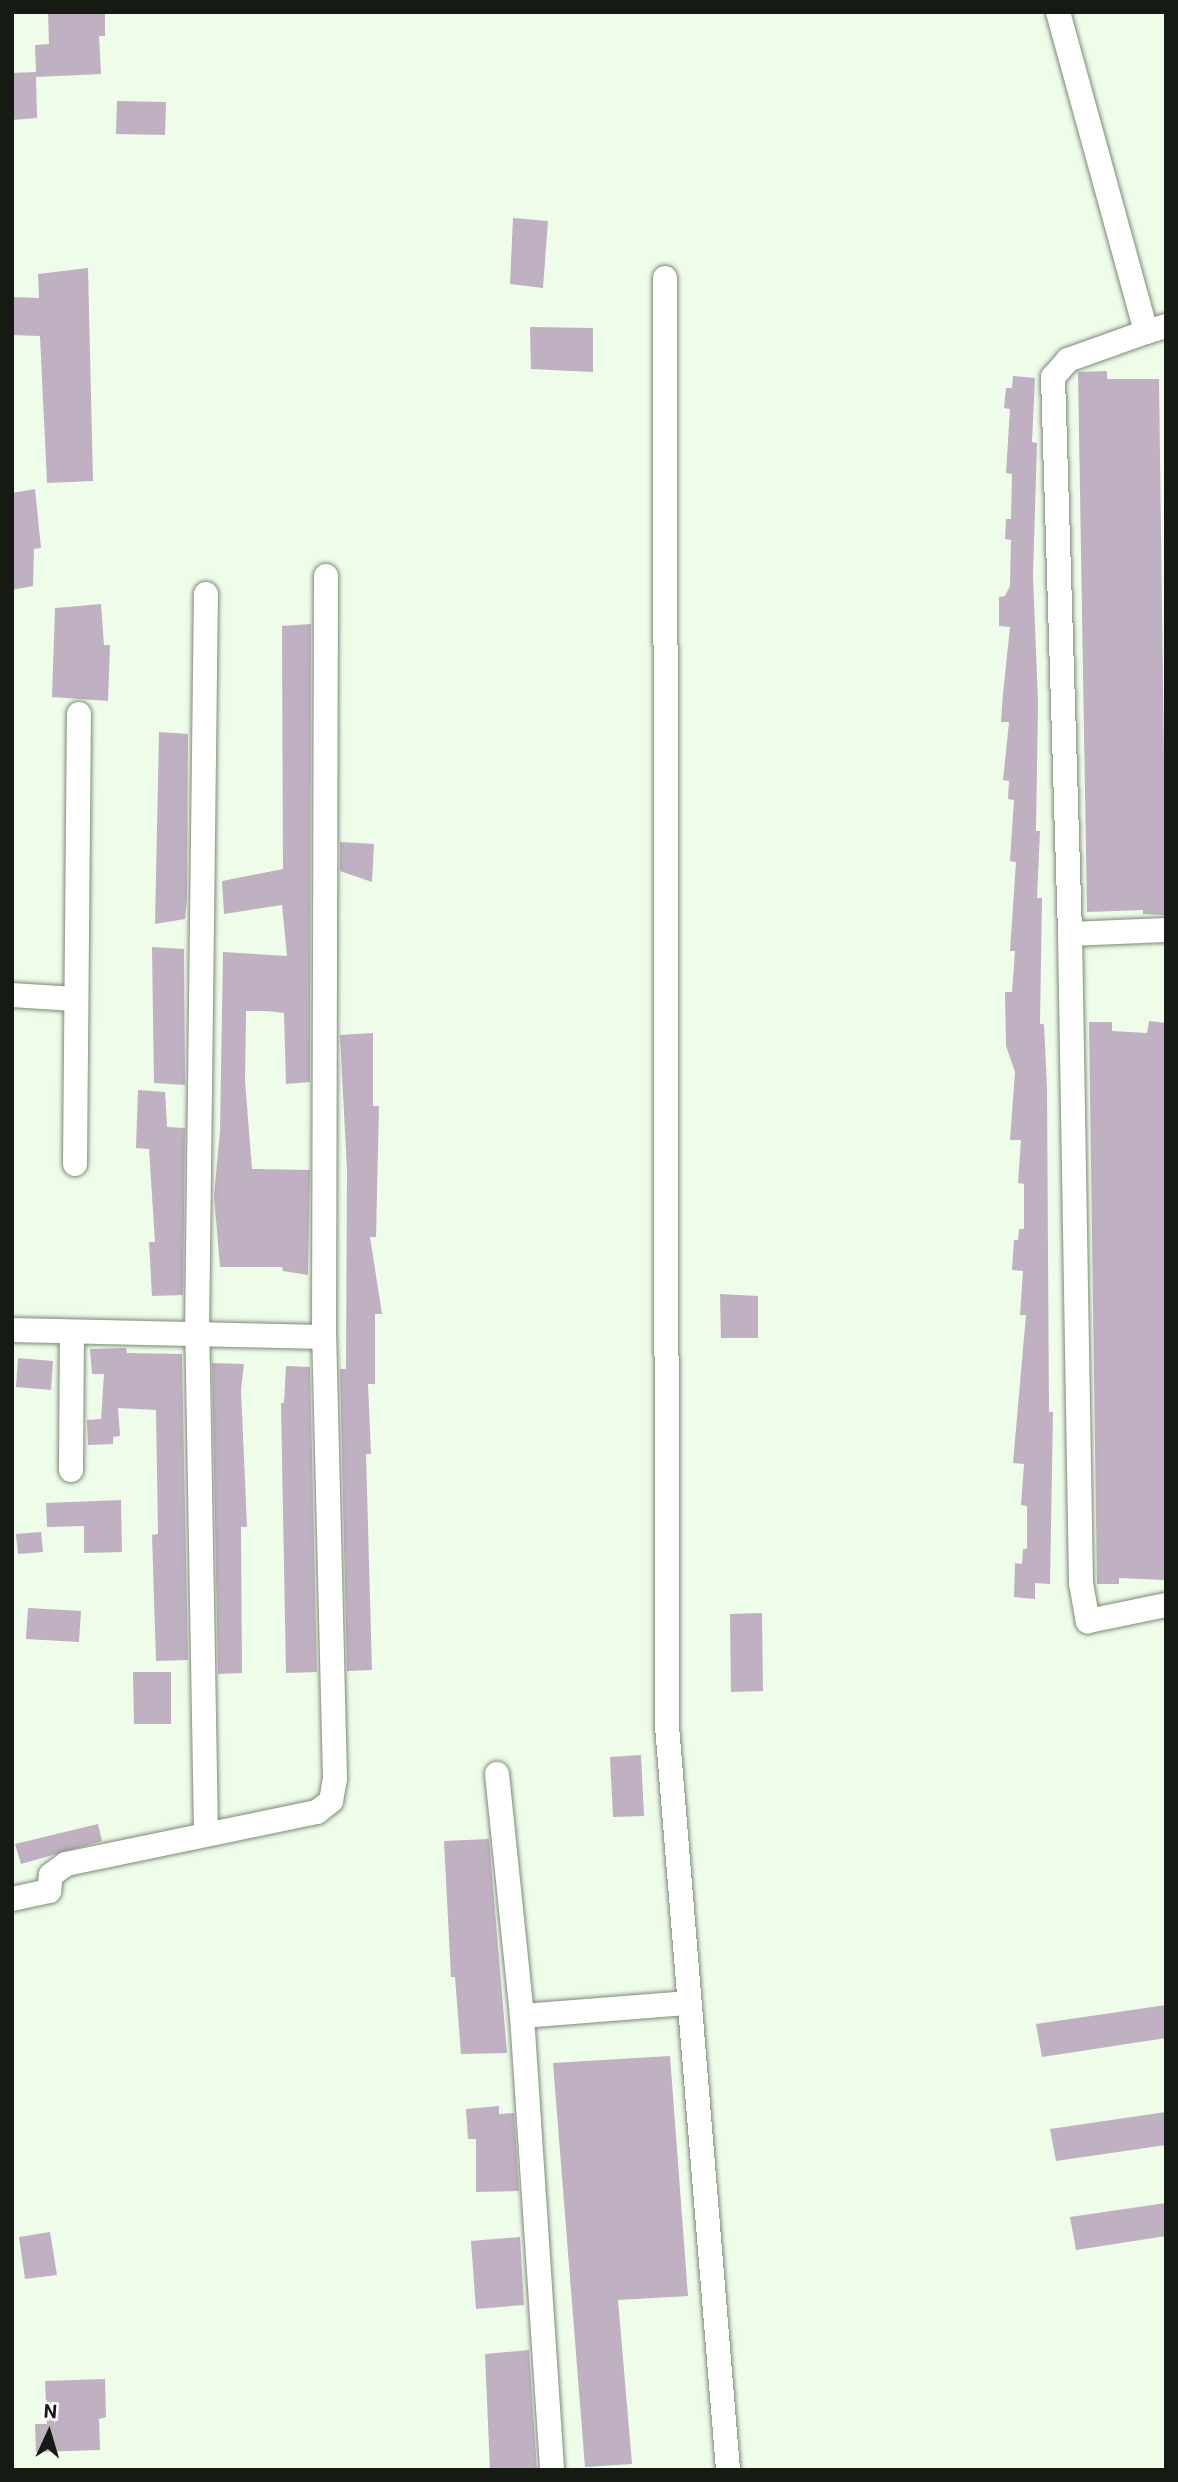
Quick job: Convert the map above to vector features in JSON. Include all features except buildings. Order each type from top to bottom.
[{"type":"street","points":[[1058,12],[1156,329],[1068,360],[1053,377],[1070,934],[1081,1583],[1088,1621],[1166,1605]]},
{"type":"street","points":[[665,278],[667,1726],[728,2470]]},
{"type":"street","points":[[12,1899],[49,1891],[51,1875],[66,1864],[206,1832],[317,1812],[331,1801],[335,1780],[324,1337],[326,576]]},
{"type":"street","points":[[206,594],[197,1336],[206,1832]]},
{"type":"street","points":[[75,1164],[74,999],[79,714]]},
{"type":"street","points":[[1070,934],[1166,930]]},
{"type":"street","points":[[12,995],[74,999]]},
{"type":"street","points":[[12,1330],[324,1337]]},
{"type":"street","points":[[71,1470],[72,1332]]},
{"type":"street","points":[[497,1774],[522,2016],[552,2470]]},
{"type":"street","points":[[522,2016],[688,2003]]}]
